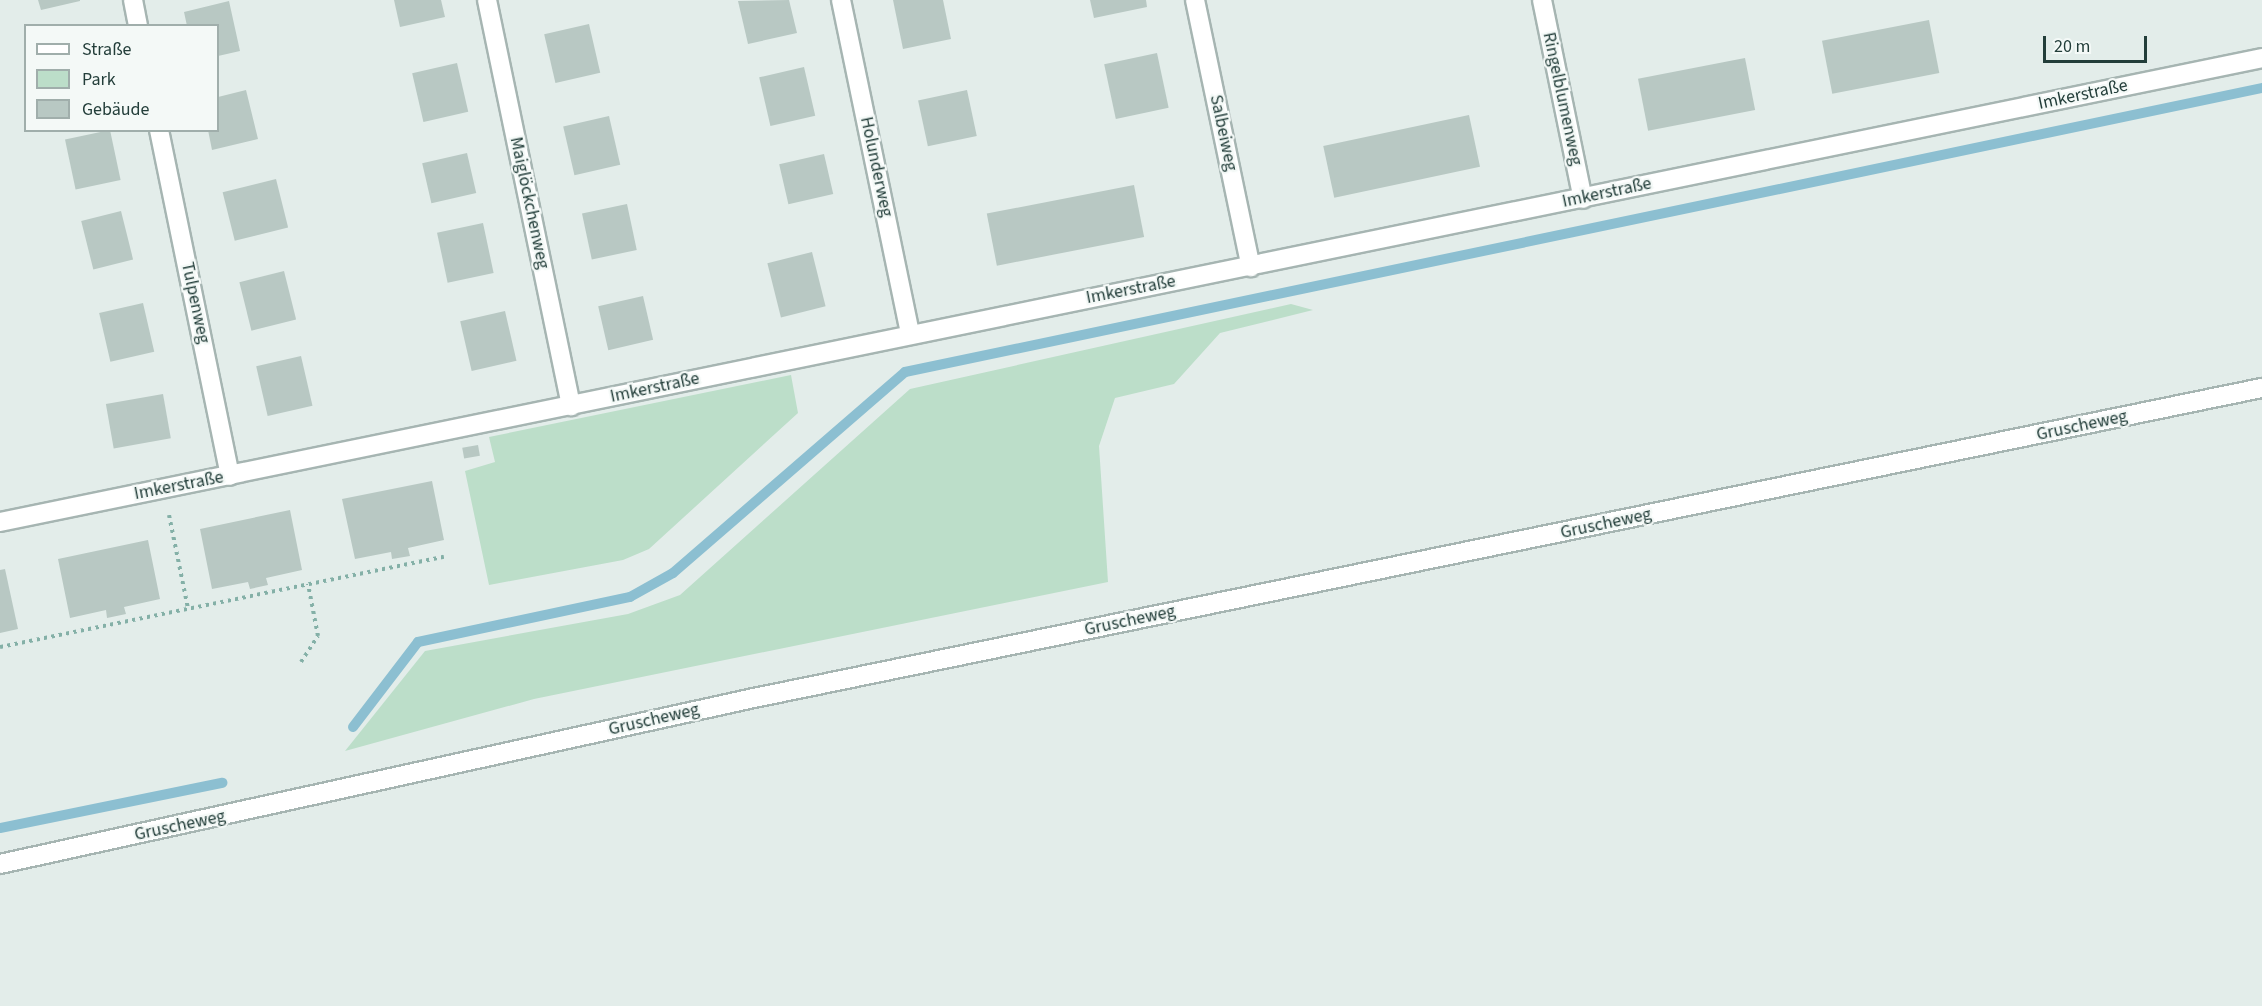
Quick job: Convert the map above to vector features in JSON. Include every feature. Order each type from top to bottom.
[{"type":"street","points":[[133,0],[138,24]]},
{"type":"street","name":"Maiglöckchenweg","points":[[487,0],[571,406]]},
{"type":"street","name":"Holunderweg","points":[[841,0],[910,333]]},
{"type":"street","name":"Salbeiweg","points":[[1195,0],[1251,267]]},
{"type":"street","name":"Ringelblumenweg","points":[[1542,0],[1583,199]]},
{"type":"street","name":"Imkerstraße","points":[[0,522],[571,406],[910,333],[1251,267],[2262,58]]},
{"type":"street","name":"Tulpenweg","points":[[159,132],[230,476]]},
{"type":"street","name":"Gruscheweg","points":[[0,864],[754,698],[2262,388]]},
{"type":"path","points":[[164,489],[188,609]]},
{"type":"path","points":[[0,647],[444,557]]},
{"type":"path","points":[[301,662],[318,636],[308,584]]},
{"type":"green space","points":[[1291,304],[1313,310],[1220,333],[1174,384],[1115,398],[1099,446],[1108,582],[534,699],[345,751],[425,651],[628,614],[680,595],[910,389]]},
{"type":"green space","points":[[791,375],[798,413],[649,549],[623,560],[489,585],[465,471],[495,462],[489,437]]},
{"type":"building","points":[[38,0],[80,0],[80,1],[41,10]]},
{"type":"building","points":[[394,0],[441,0],[445,17],[400,27]]},
{"type":"building","points":[[789,0],[797,33],[748,44],[738,1]]},
{"type":"building","points":[[893,0],[943,0],[951,39],[903,49]]},
{"type":"building","points":[[1090,0],[1146,0],[1147,7],[1094,18]]},
{"type":"building","points":[[229,1],[240,51],[219,56],[219,24],[187,24],[184,12]]},
{"type":"building","points":[[1929,20],[1939,73],[1832,94],[1822,41]]},
{"type":"building","points":[[589,24],[600,73],[555,83],[544,34]]},
{"type":"building","points":[[1157,53],[1169,108],[1116,119],[1104,64]]},
{"type":"building","points":[[1745,58],[1755,110],[1648,131],[1638,79]]},
{"type":"building","points":[[457,63],[468,112],[423,122],[412,73]]},
{"type":"building","points":[[804,67],[815,116],[770,126],[759,77]]},
{"type":"building","points":[[246,90],[258,139],[212,150],[208,132],[219,132],[219,97]]},
{"type":"building","points":[[967,90],[977,136],[928,146],[918,100]]},
{"type":"building","points":[[1469,115],[1480,167],[1334,198],[1323,146]]},
{"type":"building","points":[[609,116],[620,165],[574,175],[563,127]]},
{"type":"building","points":[[110,132],[121,180],[76,189],[65,140]]},
{"type":"building","points":[[467,153],[476,193],[431,203],[422,163]]},
{"type":"building","points":[[824,154],[833,194],[788,204],[779,164]]},
{"type":"building","points":[[276,179],[288,228],[235,241],[223,192]]},
{"type":"building","points":[[1134,185],[1144,237],[997,266],[987,214]]},
{"type":"building","points":[[627,204],[637,250],[592,260],[582,214]]},
{"type":"building","points":[[121,211],[133,260],[93,269],[81,221]]},
{"type":"building","points":[[483,223],[494,273],[448,283],[437,233]]},
{"type":"building","points":[[812,252],[826,306],[781,317],[767,263]]},
{"type":"building","points":[[284,271],[296,320],[251,331],[239,282]]},
{"type":"building","points":[[643,296],[653,340],[608,350],[598,306]]},
{"type":"building","points":[[143,303],[154,352],[110,362],[99,313]]},
{"type":"building","points":[[505,311],[516,361],[472,371],[460,321]]},
{"type":"building","points":[[301,356],[312,406],[268,416],[256,366]]},
{"type":"building","points":[[163,394],[171,438],[114,448],[106,404]]},
{"type":"building","points":[[478,445],[480,456],[464,459],[462,448]]},
{"type":"building","points":[[432,481],[444,540],[408,548],[410,556],[392,559],[391,552],[355,559],[342,499]]},
{"type":"building","points":[[290,510],[302,570],[266,578],[268,585],[250,589],[248,582],[212,589],[200,529]]},
{"type":"building","points":[[148,540],[160,599],[124,607],[126,614],[107,618],[106,610],[70,618],[58,559]]},
{"type":"building","points":[[5,569],[18,629],[0,633],[0,570]]},
{"type":"waterway","points":[[353,727],[418,642],[630,597],[673,573],[905,372],[2262,88]]},
{"type":"waterway","points":[[0,828],[222,783]]}]
